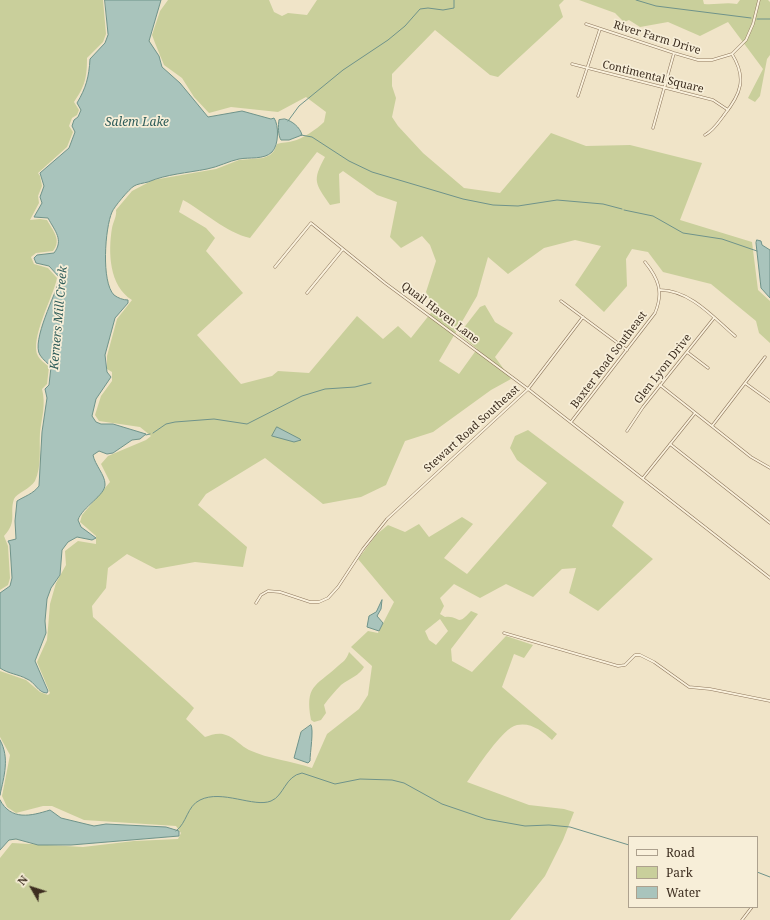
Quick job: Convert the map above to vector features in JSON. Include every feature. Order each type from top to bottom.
[{"type":"street","name":"River Farm Drive","points":[[586,24],[674,53],[705,60],[720,59],[732,54],[742,46],[749,35],[759,0]]},
{"type":"street","points":[[578,96],[600,29]]},
{"type":"street","points":[[653,128],[674,53]]},
{"type":"street","points":[[704,135],[712,131],[736,99],[740,81],[738,67],[732,54]]},
{"type":"street","name":"Contimental Square","points":[[572,64],[713,100],[728,110]]},
{"type":"street","name":"Quail Haven Lane","points":[[275,267],[311,223],[385,283],[528,389]]},
{"type":"street","points":[[307,293],[343,249]]},
{"type":"street","points":[[645,262],[654,273],[660,290],[681,294],[695,303],[735,336]]},
{"type":"street","name":"Baxter Road Southeast","points":[[571,422],[655,312],[660,290]]},
{"type":"street","points":[[561,301],[627,350]]},
{"type":"street","points":[[528,389],[583,317]]},
{"type":"street","name":"Glen Lyon Drive","points":[[627,431],[660,385],[714,318]]},
{"type":"street","points":[[687,352],[708,368]]},
{"type":"street","points":[[712,426],[765,357]]},
{"type":"street","points":[[745,382],[770,401]]},
{"type":"street","points":[[660,385],[757,461],[770,468]]},
{"type":"street","name":"Stewart Road Southeast","points":[[256,603],[261,595],[268,591],[280,592],[310,602],[320,602],[328,598],[338,587],[363,549],[387,519],[528,389],[770,578]]},
{"type":"street","points":[[643,478],[695,413]]},
{"type":"street","points":[[670,444],[770,522]]},
{"type":"street","points":[[504,633],[556,650],[618,666],[625,665],[635,655],[640,655],[654,662],[689,687],[710,689],[770,701]]},
{"type":"street","points":[[742,920],[751,908]]},
{"type":"green space","points":[[0,0],[103,0],[106,34],[103,42],[87,58],[85,82],[74,102],[79,110],[77,115],[72,118],[69,126],[73,132],[67,147],[38,173],[42,186],[38,196],[39,203],[30,220],[47,220],[57,239],[56,247],[53,251],[36,253],[31,257],[34,264],[48,268],[57,278],[39,329],[36,349],[38,356],[49,367],[47,384],[42,389],[44,405],[40,432],[39,469],[33,484],[14,499],[11,526],[4,536],[8,546],[10,578],[8,585],[0,590]]},
{"type":"green space","points":[[168,0],[269,0],[274,12],[282,16],[288,13],[307,15],[317,0],[564,0],[559,5],[563,17],[498,77],[490,75],[435,30],[392,74],[392,86],[396,98],[392,117],[398,126],[423,153],[464,188],[500,193],[551,133],[586,146],[630,145],[702,163],[680,220],[752,242],[758,290],[770,301],[770,343],[759,333],[756,321],[711,284],[663,272],[648,252],[632,249],[626,259],[627,286],[604,312],[575,285],[601,246],[575,240],[544,248],[508,274],[488,257],[477,296],[439,361],[459,374],[477,349],[459,334],[480,307],[485,305],[495,322],[513,333],[495,357],[511,379],[491,390],[433,432],[405,441],[386,485],[361,497],[323,504],[265,458],[206,494],[198,505],[247,547],[243,567],[195,562],[156,569],[127,554],[108,568],[106,588],[92,606],[93,617],[194,708],[186,719],[205,737],[215,734],[223,734],[229,736],[249,750],[272,758],[312,768],[327,734],[359,709],[368,695],[372,666],[351,647],[368,631],[378,633],[394,602],[358,559],[377,534],[388,525],[405,532],[419,524],[429,537],[462,517],[473,524],[444,558],[467,574],[547,483],[517,460],[510,448],[515,436],[528,430],[624,502],[612,526],[653,559],[598,611],[569,593],[576,568],[562,569],[533,597],[506,584],[480,598],[454,584],[440,598],[444,606],[440,614],[445,617],[460,620],[471,611],[478,614],[451,649],[452,661],[472,672],[506,636],[533,645],[524,658],[514,654],[502,687],[557,734],[552,740],[532,726],[522,724],[511,728],[497,741],[467,782],[529,805],[564,809],[574,812],[563,840],[545,876],[510,920],[0,920],[0,858],[12,843],[83,847],[134,841],[178,839],[181,833],[176,826],[84,820],[52,806],[43,806],[16,813],[7,807],[2,796],[10,755],[0,737],[0,671],[26,680],[40,692],[48,695],[50,693],[37,662],[47,640],[50,604],[56,583],[66,565],[65,551],[78,541],[96,544],[96,536],[80,522],[82,515],[110,482],[101,464],[108,456],[146,440],[151,436],[140,427],[99,421],[95,415],[101,396],[112,381],[112,372],[107,369],[107,356],[117,319],[132,300],[124,294],[119,286],[112,268],[110,247],[112,226],[116,210],[132,191],[153,180],[216,169],[239,160],[263,158],[270,155],[274,151],[277,144],[297,140],[317,128],[324,122],[326,112],[306,97],[278,112],[231,107],[209,113],[194,97],[182,78],[164,65],[152,35],[160,11]],"holes":[[[317,152],[325,157],[318,172],[317,182],[321,192],[330,205],[340,203],[339,174],[343,171],[377,195],[397,202],[390,237],[401,248],[422,236],[430,245],[436,261],[426,292],[434,309],[411,338],[398,326],[383,339],[357,316],[309,373],[278,371],[272,376],[241,384],[197,335],[243,293],[206,251],[215,238],[206,228],[179,212],[183,200],[224,227],[250,238]],[[440,619],[448,631],[436,645],[429,640],[425,631]]]},
{"type":"green space","points":[[579,0],[703,0],[704,4],[737,4],[740,0],[768,0],[770,2],[770,55],[767,59],[760,96],[755,102],[748,98],[763,69],[728,22],[700,36],[668,22],[640,27],[629,20],[624,22],[615,13]]},
{"type":"green space","points":[[349,652],[364,667],[357,675],[341,685],[330,697],[324,705],[326,713],[321,720],[314,722],[311,720],[309,708],[311,693],[318,683],[345,660]]},
{"type":"water","name":"Salem Lake","points":[[105,0],[161,0],[149,41],[159,56],[162,67],[180,83],[208,117],[242,111],[271,119],[274,118],[277,125],[278,135],[276,145],[269,155],[256,158],[239,159],[211,168],[170,175],[135,185],[125,194],[112,212],[106,242],[107,279],[114,295],[121,299],[128,300],[128,303],[115,318],[105,355],[107,372],[111,377],[96,399],[92,416],[96,422],[101,424],[113,424],[146,434],[140,439],[132,440],[113,453],[107,454],[99,451],[93,455],[105,484],[102,492],[84,510],[78,520],[81,527],[96,538],[92,540],[77,537],[68,542],[62,550],[60,575],[51,588],[47,599],[45,621],[46,633],[35,661],[48,691],[47,693],[44,693],[30,680],[0,668],[0,593],[10,586],[12,578],[10,545],[8,541],[16,539],[15,521],[17,501],[32,493],[39,486],[42,432],[47,398],[45,389],[49,385],[51,367],[40,355],[38,348],[41,329],[60,278],[49,266],[36,263],[34,258],[37,255],[54,253],[58,244],[56,231],[48,218],[34,217],[42,203],[40,197],[44,186],[40,173],[69,148],[75,132],[72,126],[81,110],[77,103],[86,82],[90,59],[105,43],[108,35]]},
{"type":"water","points":[[285,119],[295,125],[302,135],[289,140],[281,140],[278,127],[279,120]]},
{"type":"water","points":[[757,240],[761,241],[762,245],[770,250],[770,298],[761,288],[756,243]]},
{"type":"water","points":[[277,427],[301,440],[294,442],[272,436]]},
{"type":"water","points":[[382,600],[381,609],[377,616],[383,623],[379,631],[367,627],[369,616],[376,612]]},
{"type":"water","points":[[311,725],[312,742],[310,761],[308,763],[294,758],[301,732]]},
{"type":"water","points":[[0,740],[5,754],[5,767],[0,795]]},
{"type":"water","points":[[0,800],[5,807],[16,814],[29,815],[50,810],[61,818],[94,826],[106,824],[166,827],[179,831],[179,836],[71,845],[38,845],[16,839],[9,840],[0,850]]},
{"type":"waterway","points":[[288,121],[299,106],[343,70],[388,40],[405,26],[420,9],[428,8],[443,10],[454,8],[454,0]]},
{"type":"waterway","points":[[636,0],[656,6],[751,18]]},
{"type":"waterway","points":[[757,19],[770,19]]},
{"type":"waterway","points":[[301,135],[312,137],[349,161],[372,172],[463,199],[493,205],[518,206],[557,200],[603,204],[622,209]]},
{"type":"waterway","points":[[624,210],[653,216],[683,233],[722,239],[757,251]]},
{"type":"waterway","points":[[153,433],[166,424],[175,422],[214,419],[247,424],[302,396],[325,389],[355,387],[371,383]]},
{"type":"waterway","points":[[146,435],[150,434]]},
{"type":"waterway","points":[[176,831],[183,824],[192,806],[200,800],[218,796],[264,803],[271,801],[279,795],[292,778],[302,773],[335,784],[360,779],[392,780],[404,783],[442,804],[486,819],[525,826],[549,825],[570,827],[628,845]]},
{"type":"waterway","points":[[758,872],[770,877]]},
{"type":"water label","name":"Kerners Mill Creek","points":[[59,318]]}]
